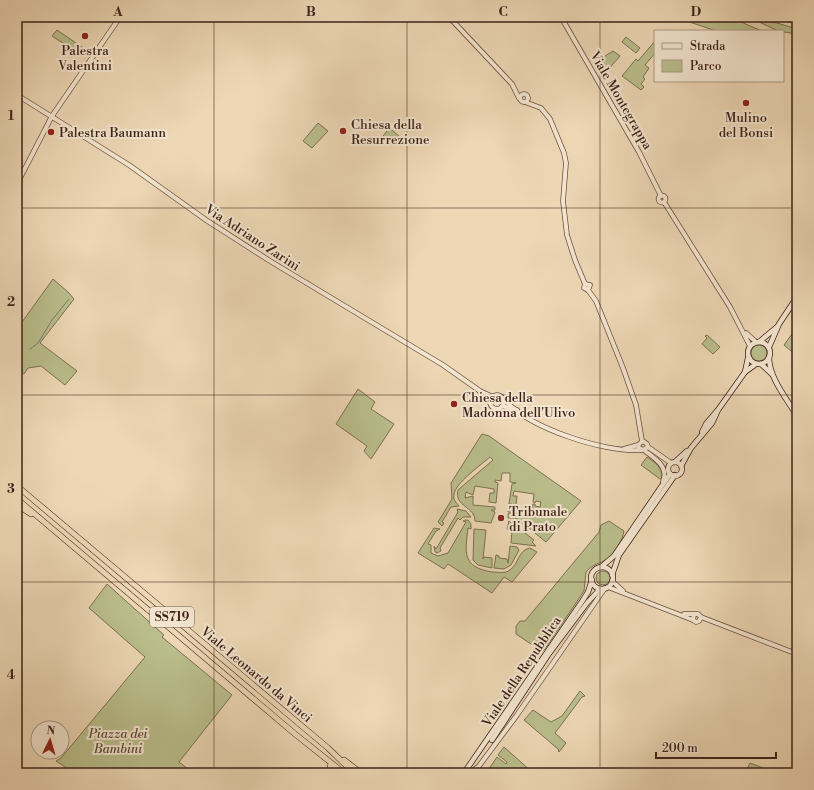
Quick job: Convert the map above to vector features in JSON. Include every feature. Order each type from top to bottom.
[{"type":"highway","name":"Viale Leonardo da Vinci","points":[[17,486],[328,748],[354,773]]},
{"type":"highway","name":"Viale Leonardo da Vinci","points":[[17,499],[328,762],[344,773]]},
{"type":"highway","points":[[17,505],[42,520]]},
{"type":"highway","points":[[328,748],[361,773]]},
{"type":"highway","points":[[328,762],[334,772]]},
{"type":"main road","points":[[797,297],[780,324],[769,347],[769,366],[797,416]]},
{"type":"main road","points":[[612,581],[612,575],[619,555],[673,474],[680,472],[681,466],[691,448],[701,435],[706,424],[718,410],[745,372],[748,358],[747,352],[750,346],[780,324]]},
{"type":"main road","points":[[757,342],[769,347]]},
{"type":"main road","points":[[745,372],[769,357]]},
{"type":"main road","points":[[748,358],[759,364],[773,375]]},
{"type":"main road","points":[[673,474],[668,468],[673,462],[691,448]]},
{"type":"main road","points":[[673,462],[681,466]]},
{"type":"main road","name":"Viale della Repubblica","points":[[464,773],[586,596],[592,580],[593,572],[614,556],[659,490],[673,474]]},
{"type":"main road","points":[[601,567],[607,568],[612,575]]},
{"type":"main road","points":[[592,580],[594,586],[604,588]]},
{"type":"main road","name":"Viale della Repubblica","points":[[469,773],[574,619],[591,598],[612,581]]},
{"type":"street","points":[[17,184],[52,116],[120,17]]},
{"type":"street","points":[[449,17],[512,84],[520,101],[541,108],[550,119],[566,163],[563,201],[567,235],[585,284],[590,285],[588,290],[599,307],[636,405],[642,441],[646,442],[644,449]]},
{"type":"street","name":"Viale Montegrappa","points":[[561,17],[638,152],[661,196],[665,197],[664,202],[681,226],[744,331]]},
{"type":"street","points":[[519,98],[521,94],[526,94],[528,99],[525,102]]},
{"type":"street","name":"Via Adriano Zarini","points":[[17,95],[148,178],[206,220],[270,261],[443,365],[480,391]]},
{"type":"street","points":[[744,331],[757,342]]},
{"type":"street","points":[[744,331],[750,346]]},
{"type":"street","points":[[480,391],[493,397],[501,396],[517,410],[558,433],[607,448],[644,449],[673,462]]},
{"type":"street","points":[[480,391],[493,407],[502,406],[517,410]]},
{"type":"street","points":[[489,402],[493,397]]},
{"type":"street","points":[[502,406],[504,399]]},
{"type":"street","points":[[621,449],[638,445],[642,441]]},
{"type":"street","points":[[638,445],[659,462],[665,470],[665,477],[659,490]]},
{"type":"street","points":[[612,581],[624,593]]},
{"type":"street","points":[[604,588],[624,593],[681,614],[696,622],[700,619],[715,623],[796,654]]},
{"type":"street","name":"Viale della Repubblica","points":[[469,773],[479,766],[517,715],[604,588]]},
{"type":"street","points":[[681,614],[698,614],[700,619]]},
{"type":"street","points":[[693,620],[694,614]]},
{"type":"green space","points":[[675,17],[710,17],[732,22],[734,19],[760,30],[713,30]]},
{"type":"green space","points":[[755,20],[777,23],[797,29],[797,34],[784,32],[784,30],[776,30]]},
{"type":"green space","points":[[57,30],[89,52],[72,49],[52,36]]},
{"type":"green space","points":[[626,37],[640,48],[636,53],[622,42]]},
{"type":"green space","points":[[654,42],[654,54],[645,65],[649,68],[643,77],[645,79],[641,84],[644,87],[641,90],[622,76],[636,59],[638,61]]},
{"type":"green space","points":[[613,51],[620,56],[606,72],[600,65],[599,60]]},
{"type":"green space","points":[[318,123],[328,131],[312,148],[303,141]]},
{"type":"green space","points":[[388,130],[392,130],[401,138],[378,142]]},
{"type":"green space","points":[[53,279],[74,299],[40,343],[77,371],[65,385],[41,366],[28,368],[24,374],[17,369],[17,329]]},
{"type":"green space","points":[[797,327],[797,356],[784,345]]},
{"type":"green space","points":[[707,335],[720,347],[713,354],[702,344],[707,338],[705,336]]},
{"type":"green space","points":[[759,345],[765,347],[767,353],[765,359],[759,361],[753,359],[751,353],[753,347]]},
{"type":"green space","points":[[358,389],[375,402],[371,409],[394,424],[371,459],[364,451],[367,446],[336,424]]},
{"type":"green space","points":[[482,434],[489,436],[581,501],[546,542],[519,520],[515,518],[508,518],[508,514],[512,512],[508,512],[509,508],[531,512],[533,504],[540,507],[541,502],[533,502],[534,494],[514,491],[513,496],[517,496],[516,505],[509,504],[512,484],[516,483],[510,482],[510,473],[502,473],[501,481],[495,480],[495,482],[498,483],[496,503],[489,502],[490,493],[494,493],[494,489],[475,486],[473,495],[466,492],[465,498],[473,496],[473,505],[495,507],[495,510],[491,510],[495,512],[491,523],[475,521],[472,512],[459,500],[458,490],[493,460],[490,457],[458,485],[455,490],[454,497],[459,506],[451,507],[442,522],[444,523],[442,526],[438,522],[452,499],[451,483]]},
{"type":"green space","points":[[647,457],[658,466],[662,474],[662,478],[660,479],[641,465]]},
{"type":"green space","points":[[457,509],[466,511],[471,517],[463,517],[460,520],[458,518],[440,548],[441,551],[437,553],[435,552],[434,546],[436,549],[458,512]]},
{"type":"green space","points":[[468,520],[471,524],[471,529],[468,528],[466,552],[470,562],[475,567],[492,572],[506,572],[513,567],[523,551],[526,549],[530,548],[537,552],[512,582],[504,577],[492,593],[448,564],[444,569],[418,553],[434,528],[440,529],[436,531],[428,544],[431,545],[431,553],[438,556],[448,553],[466,522],[463,521]]},
{"type":"green space","points":[[509,521],[534,540],[532,542],[536,546],[511,543],[512,530],[507,529]]},
{"type":"green space","points":[[609,521],[624,531],[620,542],[610,557],[591,567],[586,572],[584,591],[543,651],[516,634],[516,626],[520,621],[525,621],[599,532],[601,525]]},
{"type":"green space","points":[[474,529],[486,530],[483,559],[484,557],[492,558],[492,568],[478,565],[473,560]]},
{"type":"green space","points":[[510,546],[517,547],[519,550],[511,565],[504,569],[494,568],[496,555],[499,556],[499,558],[507,559],[508,563]]},
{"type":"green space","points":[[600,571],[606,571],[610,575],[610,581],[606,585],[600,585],[596,581],[596,575]]},
{"type":"green space","name":"Piazza dei Bambini","points":[[107,584],[164,635],[162,637],[232,695],[179,762],[193,773],[70,773],[71,771],[56,761],[70,760],[70,747],[145,657],[89,608]]},
{"type":"green space","points":[[580,691],[585,696],[582,697],[555,733],[566,743],[559,752],[558,749],[524,720],[533,710],[551,722],[562,716]]},
{"type":"green space","points":[[504,747],[533,773],[513,770],[505,773],[486,773],[497,757],[506,764],[507,762],[498,755]]},
{"type":"green space","points":[[750,763],[766,769],[764,773],[748,773],[746,771]]},
{"type":"water","points":[[765,17],[797,17],[797,24]]},
{"type":"waterway","points":[[30,349],[38,343],[52,320],[69,299]]},
{"type":"place","name":"Palestra Valentini","points":[[85,36]]},
{"type":"place","name":"Mulino del Bonsi","points":[[746,103]]},
{"type":"place","name":"Chiesa della Resurrezione","points":[[343,131]]},
{"type":"place","name":"Palestra Baumann","points":[[51,132]]},
{"type":"place","name":"Chiesa della Madonna dell'Ulivo","points":[[454,404]]},
{"type":"place","name":"Tribunale di Prato","points":[[501,518]]}]
